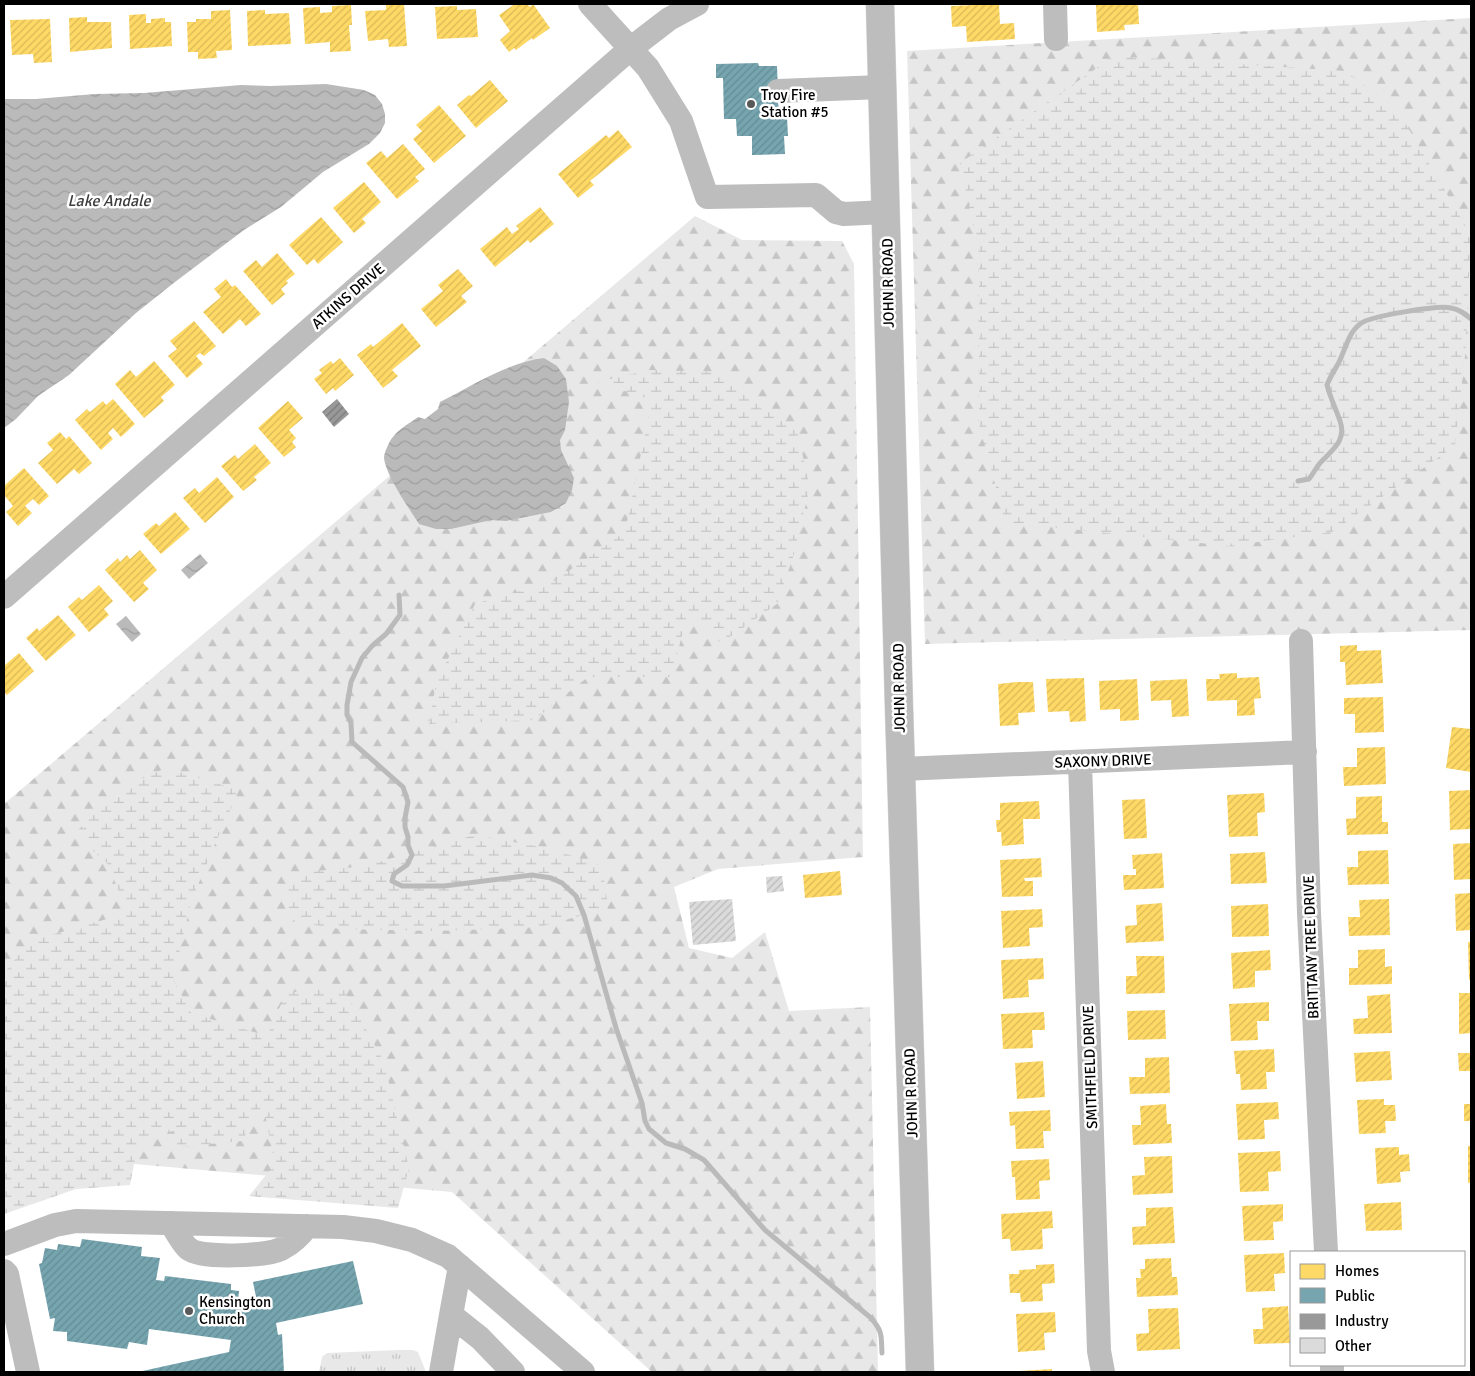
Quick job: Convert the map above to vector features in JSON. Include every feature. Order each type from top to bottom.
[{"type":"main road","name":"JOHN R ROAD","points":[[880,4],[920,1372]]},
{"type":"street","points":[[590,4],[648,68],[681,121],[707,197],[816,195],[836,212],[844,214],[886,212]]},
{"type":"street","name":"ATKINS DRIVE","points":[[4,597],[630,49],[669,19],[697,4]]},
{"type":"street","points":[[1055,4],[1056,39]]},
{"type":"street","points":[[778,91],[882,87]]},
{"type":"street","name":"BRITTANY TREE DRIVE","points":[[1301,641],[1316,1072],[1326,1251]]},
{"type":"street","name":"SAXONY DRIVE","points":[[901,769],[1305,752]]},
{"type":"street","name":"SMITHFIELD DRIVE","points":[[1080,762],[1099,1350],[1103,1372]]},
{"type":"street","points":[[4,1244],[55,1225],[76,1221],[343,1227],[412,1240],[448,1256],[583,1372]]},
{"type":"street","points":[[171,1223],[188,1249],[204,1255],[236,1256],[279,1250],[300,1236],[307,1226]]},
{"type":"street","points":[[442,1372],[460,1266]]},
{"type":"street","points":[[4,1271],[7,1274],[8,1300],[28,1372]]},
{"type":"street","points":[[451,1315],[480,1338],[512,1372]]},
{"type":"green space","points":[[1471,18],[1471,630],[925,644],[907,51]]},
{"type":"green space","points":[[1114,56],[1345,71],[1397,109],[1471,235],[1465,356],[1455,446],[1332,532],[1228,546],[1005,522],[979,424],[979,253],[960,163]]},
{"type":"green space","points":[[695,216],[742,240],[842,241],[854,264],[863,857],[718,869],[674,887],[689,948],[732,958],[765,932],[789,1011],[870,1007],[878,1372],[652,1372],[452,1192],[78,1159],[4,1188],[4,804]]},
{"type":"green space","points":[[649,370],[719,372],[797,431],[810,487],[793,557],[777,604],[721,643],[688,613],[671,677],[588,677],[534,720],[429,724],[436,683],[475,604],[554,581],[625,532],[652,400],[597,382]]},
{"type":"green space","points":[[166,768],[239,790],[191,902],[173,979],[191,1013],[267,1036],[286,993],[342,986],[384,1062],[409,1168],[398,1208],[249,1196],[275,1164],[263,1104],[242,1141],[178,1147],[174,1131],[139,1138],[130,1185],[76,1189],[4,1214],[4,973],[30,941],[128,913],[107,863],[74,834],[121,788]]},
{"type":"green space","points":[[475,835],[552,849],[602,866],[608,908],[540,927],[437,931],[340,929],[287,921],[289,874],[364,866]]},
{"type":"green space","points":[[399,1350],[418,1352],[426,1372],[319,1372],[322,1357],[327,1353]]},
{"type":"water","name":"Lake Andale","points":[[326,84],[364,90],[375,95],[382,104],[385,114],[385,123],[380,133],[369,144],[323,172],[281,207],[244,230],[175,282],[136,313],[69,375],[38,396],[16,419],[4,428],[4,99],[144,93],[241,85]]},
{"type":"water","points":[[544,358],[557,366],[566,379],[569,402],[565,430],[560,440],[561,450],[574,478],[572,490],[566,503],[551,512],[506,521],[491,520],[451,529],[436,529],[419,524],[398,492],[384,458],[387,446],[395,435],[418,417],[425,419],[438,409],[440,402],[478,382],[516,365]]},
{"type":"water","points":[[200,554],[208,563],[189,579],[181,570]]},
{"type":"water","points":[[126,616],[141,634],[132,642],[116,624]]},
{"type":"building: Homes","points":[[404,4],[407,46],[389,47],[388,39],[368,41],[365,11],[386,10],[386,5]]},
{"type":"building: Homes","points":[[515,4],[527,4],[530,7],[533,4],[550,28],[516,50],[514,48],[509,52],[500,40],[510,31],[499,15]]},
{"type":"building: Homes","points":[[999,4],[1000,24],[1014,23],[1015,39],[967,42],[966,26],[952,27],[951,6]]},
{"type":"building: Homes","points":[[1096,4],[1138,4],[1139,24],[1124,25],[1125,30],[1097,32]]},
{"type":"building: Homes","points":[[351,5],[352,25],[349,25],[351,51],[330,52],[330,42],[305,44],[303,8],[320,7],[320,13],[332,12],[332,6]]},
{"type":"building: Homes","points":[[457,6],[457,10],[476,9],[478,37],[437,39],[435,7]]},
{"type":"building: Homes","points":[[230,10],[232,50],[216,51],[217,58],[198,59],[198,52],[188,52],[187,22],[196,22],[196,19],[211,19],[211,11]]},
{"type":"building: Homes","points":[[265,10],[265,14],[289,13],[291,44],[248,46],[247,11]]},
{"type":"building: Homes","points":[[146,14],[146,23],[151,23],[151,19],[165,18],[165,22],[171,22],[172,46],[130,49],[129,15]]},
{"type":"building: Homes","points":[[87,17],[87,22],[111,22],[112,48],[70,52],[69,18]]},
{"type":"building: Homes","points":[[50,19],[52,62],[34,63],[33,54],[12,55],[10,20]]},
{"type":"building: Homes","points":[[490,80],[508,101],[476,128],[457,105]]},
{"type":"building: Homes","points":[[439,105],[466,136],[434,163],[413,139],[422,131],[416,125]]},
{"type":"building: Homes","points":[[618,130],[632,147],[590,181],[594,185],[578,198],[558,174],[606,135],[609,138]]},
{"type":"building: Homes","points":[[403,144],[425,169],[415,177],[419,181],[397,199],[366,163],[381,151],[387,158]]},
{"type":"building: Homes","points":[[364,182],[381,202],[362,219],[366,223],[354,233],[333,208]]},
{"type":"building: Homes","points":[[540,207],[554,224],[530,243],[528,240],[495,267],[480,249],[507,227],[512,234],[519,229],[516,226]]},
{"type":"building: Homes","points":[[321,217],[343,242],[318,264],[314,259],[307,265],[289,245]]},
{"type":"building: Homes","points":[[277,253],[295,274],[286,281],[288,283],[281,289],[285,294],[272,305],[243,271],[256,260],[262,267]]},
{"type":"building: Homes","points":[[458,269],[473,286],[461,296],[467,302],[436,327],[421,309],[443,291],[438,285]]},
{"type":"building: Homes","points":[[226,279],[232,287],[235,285],[261,314],[246,326],[240,319],[223,334],[203,312],[221,297],[214,289]]},
{"type":"building: Homes","points":[[194,321],[216,346],[204,356],[200,353],[196,356],[203,364],[187,378],[168,356],[177,349],[170,341]]},
{"type":"building: Homes","points":[[402,323],[421,346],[392,370],[398,376],[383,388],[357,355],[371,344],[373,347]]},
{"type":"building: Homes","points":[[340,358],[354,375],[335,391],[333,388],[326,394],[314,379],[322,373],[319,370],[331,361],[333,364]]},
{"type":"building: Homes","points":[[154,361],[175,385],[161,397],[164,401],[144,418],[115,384],[130,370],[136,377]]},
{"type":"building: Homes","points":[[113,399],[135,424],[121,437],[113,428],[108,433],[113,439],[101,450],[75,420],[87,409],[90,412],[103,401],[106,405]]},
{"type":"building: Homes","points":[[288,401],[303,418],[289,430],[296,438],[292,442],[296,447],[284,457],[258,428]]},
{"type":"building: Homes","points":[[60,432],[66,439],[69,436],[92,463],[79,474],[74,469],[57,484],[38,463],[53,450],[47,443]]},
{"type":"building: Homes","points":[[255,444],[271,463],[254,477],[257,480],[243,491],[221,466],[235,455],[238,459]]},
{"type":"building: Homes","points":[[24,468],[49,496],[39,505],[33,499],[25,506],[32,513],[18,526],[6,512],[13,506],[4,495],[4,486]]},
{"type":"building: Homes","points":[[217,477],[234,497],[205,523],[183,498],[195,488],[199,493]]},
{"type":"building: Homes","points":[[175,512],[190,529],[161,554],[143,534],[156,523],[159,526]]},
{"type":"building: Homes","points":[[140,550],[157,570],[143,583],[149,589],[134,602],[105,570],[118,558],[120,562],[127,555],[130,559]]},
{"type":"building: Homes","points":[[99,585],[113,601],[104,609],[109,615],[89,632],[68,607],[79,597],[82,600]]},
{"type":"building: Homes","points":[[58,615],[76,635],[46,661],[26,638],[37,628],[39,631]]},
{"type":"building: Homes","points":[[1357,645],[1357,651],[1381,650],[1383,683],[1346,685],[1345,662],[1340,662],[1340,646]]},
{"type":"building: Homes","points":[[19,653],[34,671],[7,695],[4,692],[4,666]]},
{"type":"building: Homes","points":[[1237,673],[1237,678],[1259,677],[1261,698],[1254,699],[1255,715],[1237,716],[1237,700],[1207,701],[1206,679],[1220,679],[1219,674]]},
{"type":"building: Homes","points":[[1084,678],[1086,721],[1070,722],[1069,711],[1048,712],[1046,679]]},
{"type":"building: Homes","points":[[1137,679],[1139,720],[1120,721],[1120,709],[1100,710],[1099,681]]},
{"type":"building: Homes","points":[[1187,679],[1189,716],[1172,717],[1171,700],[1151,701],[1150,681]]},
{"type":"building: Homes","points":[[1033,682],[1035,712],[1018,713],[1019,725],[1000,726],[998,684]]},
{"type":"building: Homes","points":[[1383,697],[1384,732],[1355,733],[1355,714],[1344,714],[1344,698]]},
{"type":"building: Homes","points":[[1452,727],[1471,729],[1471,772],[1446,768]]},
{"type":"building: Homes","points":[[1385,747],[1386,784],[1344,786],[1343,767],[1357,767],[1357,748]]},
{"type":"building: Homes","points":[[1471,790],[1471,829],[1450,830],[1449,791]]},
{"type":"building: Homes","points":[[1264,793],[1265,812],[1257,813],[1258,836],[1229,837],[1227,795]]},
{"type":"building: Homes","points":[[1382,796],[1382,822],[1388,822],[1388,834],[1347,835],[1346,819],[1356,818],[1356,797]]},
{"type":"building: Homes","points":[[1145,799],[1147,838],[1124,839],[1122,800]]},
{"type":"building: Homes","points":[[1039,801],[1040,819],[1023,819],[1024,844],[1002,846],[1001,832],[997,832],[996,820],[1000,820],[1000,803]]},
{"type":"building: Homes","points":[[1471,843],[1471,879],[1454,880],[1453,844]]},
{"type":"building: Homes","points":[[1388,850],[1389,884],[1348,885],[1347,867],[1358,867],[1358,851]]},
{"type":"building: Homes","points":[[1265,852],[1267,883],[1231,884],[1230,854]]},
{"type":"building: Homes","points":[[1162,853],[1164,888],[1124,890],[1123,875],[1136,875],[1136,869],[1133,869],[1132,855]]},
{"type":"building: Homes","points":[[1041,858],[1042,877],[1024,878],[1025,881],[1033,881],[1033,896],[1002,897],[1000,860]]},
{"type":"building: Homes","points":[[840,871],[842,895],[805,898],[803,875]]},
{"type":"building: Homes","points":[[1471,893],[1471,930],[1456,931],[1455,894]]},
{"type":"building: Homes","points":[[1389,899],[1390,935],[1349,936],[1348,917],[1360,917],[1359,900]]},
{"type":"building: Homes","points":[[1162,903],[1164,941],[1126,943],[1125,926],[1137,925],[1136,905]]},
{"type":"building: Homes","points":[[1268,904],[1269,936],[1232,937],[1231,906]]},
{"type":"building: Homes","points":[[1042,909],[1043,927],[1029,928],[1030,946],[1003,948],[1001,911]]},
{"type":"building: Homes","points":[[1468,942],[1471,942],[1471,980],[1469,980]]},
{"type":"building: Homes","points":[[1385,949],[1385,967],[1392,966],[1392,984],[1349,985],[1349,968],[1358,968],[1358,950]]},
{"type":"building: Homes","points":[[1270,950],[1271,970],[1255,971],[1255,987],[1233,989],[1231,953]]},
{"type":"building: Homes","points":[[1136,956],[1164,956],[1165,993],[1126,994],[1126,976],[1137,976]]},
{"type":"building: Homes","points":[[1043,958],[1044,979],[1028,980],[1029,997],[1003,999],[1001,960]]},
{"type":"building: Homes","points":[[1459,993],[1471,993],[1471,1033],[1459,1034]]},
{"type":"building: Homes","points":[[1390,994],[1392,1033],[1354,1034],[1353,1019],[1368,1018],[1367,996]]},
{"type":"building: Homes","points":[[1269,1002],[1269,1021],[1257,1021],[1258,1040],[1231,1041],[1229,1004]]},
{"type":"building: Homes","points":[[1165,1010],[1166,1039],[1128,1040],[1127,1011]]},
{"type":"building: Homes","points":[[1044,1012],[1045,1030],[1032,1030],[1033,1048],[1003,1049],[1001,1014]]},
{"type":"building: Homes","points":[[1274,1049],[1275,1072],[1266,1072],[1267,1089],[1241,1090],[1240,1074],[1236,1074],[1234,1051]]},
{"type":"building: Homes","points":[[1390,1051],[1392,1080],[1356,1082],[1354,1053]]},
{"type":"building: Homes","points":[[1458,1053],[1471,1053],[1471,1071],[1459,1071]]},
{"type":"building: Homes","points":[[1169,1057],[1170,1093],[1130,1094],[1129,1077],[1145,1077],[1145,1058]]},
{"type":"building: Homes","points":[[1043,1061],[1045,1097],[1017,1099],[1015,1063]]},
{"type":"building: Homes","points":[[1384,1099],[1384,1105],[1395,1105],[1396,1121],[1385,1121],[1386,1133],[1359,1134],[1357,1100]]},
{"type":"building: Homes","points":[[1278,1102],[1279,1119],[1264,1120],[1265,1139],[1238,1140],[1236,1104]]},
{"type":"building: Homes","points":[[1166,1104],[1167,1124],[1171,1124],[1172,1143],[1133,1145],[1132,1125],[1141,1125],[1140,1106]]},
{"type":"building: Homes","points":[[1464,1104],[1471,1104],[1471,1121],[1464,1121]]},
{"type":"building: Homes","points":[[1050,1110],[1051,1131],[1043,1131],[1044,1148],[1016,1149],[1015,1125],[1010,1126],[1009,1112]]},
{"type":"building: Homes","points":[[1468,1146],[1471,1146],[1471,1183],[1468,1183]]},
{"type":"building: Homes","points":[[1399,1147],[1399,1155],[1409,1154],[1410,1171],[1400,1172],[1401,1182],[1377,1184],[1375,1148]]},
{"type":"building: Homes","points":[[1280,1151],[1281,1171],[1268,1172],[1269,1191],[1240,1192],[1238,1153]]},
{"type":"building: Homes","points":[[1172,1156],[1173,1193],[1133,1195],[1132,1176],[1145,1175],[1144,1157]]},
{"type":"building: Homes","points":[[1049,1159],[1050,1180],[1039,1181],[1040,1199],[1016,1200],[1015,1177],[1012,1177],[1011,1161]]},
{"type":"building: Homes","points":[[1401,1202],[1402,1230],[1366,1231],[1364,1204]]},
{"type":"building: Homes","points":[[1283,1204],[1283,1221],[1273,1222],[1274,1240],[1244,1241],[1242,1206]]},
{"type":"building: Homes","points":[[1173,1207],[1175,1243],[1133,1245],[1132,1227],[1146,1226],[1146,1208]]},
{"type":"building: Homes","points":[[1052,1211],[1053,1228],[1042,1229],[1043,1249],[1011,1251],[1010,1239],[1002,1239],[1001,1214]]},
{"type":"building: Homes","points":[[1284,1253],[1285,1273],[1274,1274],[1275,1291],[1246,1292],[1244,1255]]},
{"type":"building: Homes","points":[[1171,1258],[1172,1277],[1177,1277],[1178,1295],[1137,1297],[1136,1278],[1141,1278],[1140,1269],[1145,1269],[1145,1259]]},
{"type":"building: Homes","points":[[1054,1264],[1055,1283],[1042,1284],[1043,1301],[1021,1302],[1020,1293],[1010,1293],[1009,1274],[1019,1274],[1019,1270],[1036,1269],[1036,1265]]},
{"type":"building: Homes","points":[[1288,1306],[1290,1343],[1254,1344],[1253,1329],[1263,1329],[1262,1308]]},
{"type":"building: Homes","points":[[1178,1308],[1180,1349],[1137,1351],[1136,1334],[1149,1333],[1148,1309]]},
{"type":"building: Homes","points":[[1055,1312],[1056,1332],[1044,1333],[1045,1350],[1018,1352],[1016,1314]]},
{"type":"building: Homes","points":[[1052,1369],[1052,1372],[1020,1371]]},
{"type":"building: Public","name":"Troy Fire Station #5","points":[[758,63],[759,66],[777,66],[779,118],[787,117],[788,136],[784,136],[785,154],[752,155],[752,136],[737,136],[736,119],[724,119],[723,78],[716,78],[716,64]]},
{"type":"building: Public","name":"Kensington Church","points":[[82,1239],[142,1247],[141,1256],[160,1258],[156,1280],[164,1281],[165,1276],[231,1284],[231,1290],[239,1291],[238,1303],[257,1302],[253,1282],[353,1261],[363,1304],[276,1323],[278,1335],[282,1334],[284,1372],[138,1372],[229,1352],[231,1340],[149,1329],[147,1345],[129,1342],[127,1349],[67,1341],[67,1332],[53,1331],[55,1318],[50,1319],[39,1264],[42,1263],[45,1248],[57,1250],[58,1244],[80,1247]]},
{"type":"building: Industry","points":[[337,399],[349,414],[334,427],[322,412]]},
{"type":"building: Other","points":[[782,876],[784,891],[767,893],[766,877]]},
{"type":"building: Other","points":[[732,899],[736,941],[693,945],[689,902]]},
{"type":"waterway","points":[[1298,481],[1309,479],[1340,440],[1342,428],[1327,385],[1350,337],[1360,324],[1376,318],[1404,312],[1444,307],[1462,312],[1471,319]]},
{"type":"waterway","points":[[399,595],[400,615],[386,634],[362,658],[351,682],[347,705],[347,715],[351,723],[352,742],[403,787],[408,802],[405,827],[412,855],[407,865],[394,874],[392,881],[402,886],[444,886],[532,875],[551,878],[562,883],[576,896],[584,915],[616,1028],[649,1129],[666,1143],[685,1149],[704,1160],[765,1230],[871,1318],[881,1334],[882,1353]]},
{"type":"place","name":"Troy Fire Station #5","points":[[751,104]]},
{"type":"place","name":"Kensington Church","points":[[189,1311]]}]
